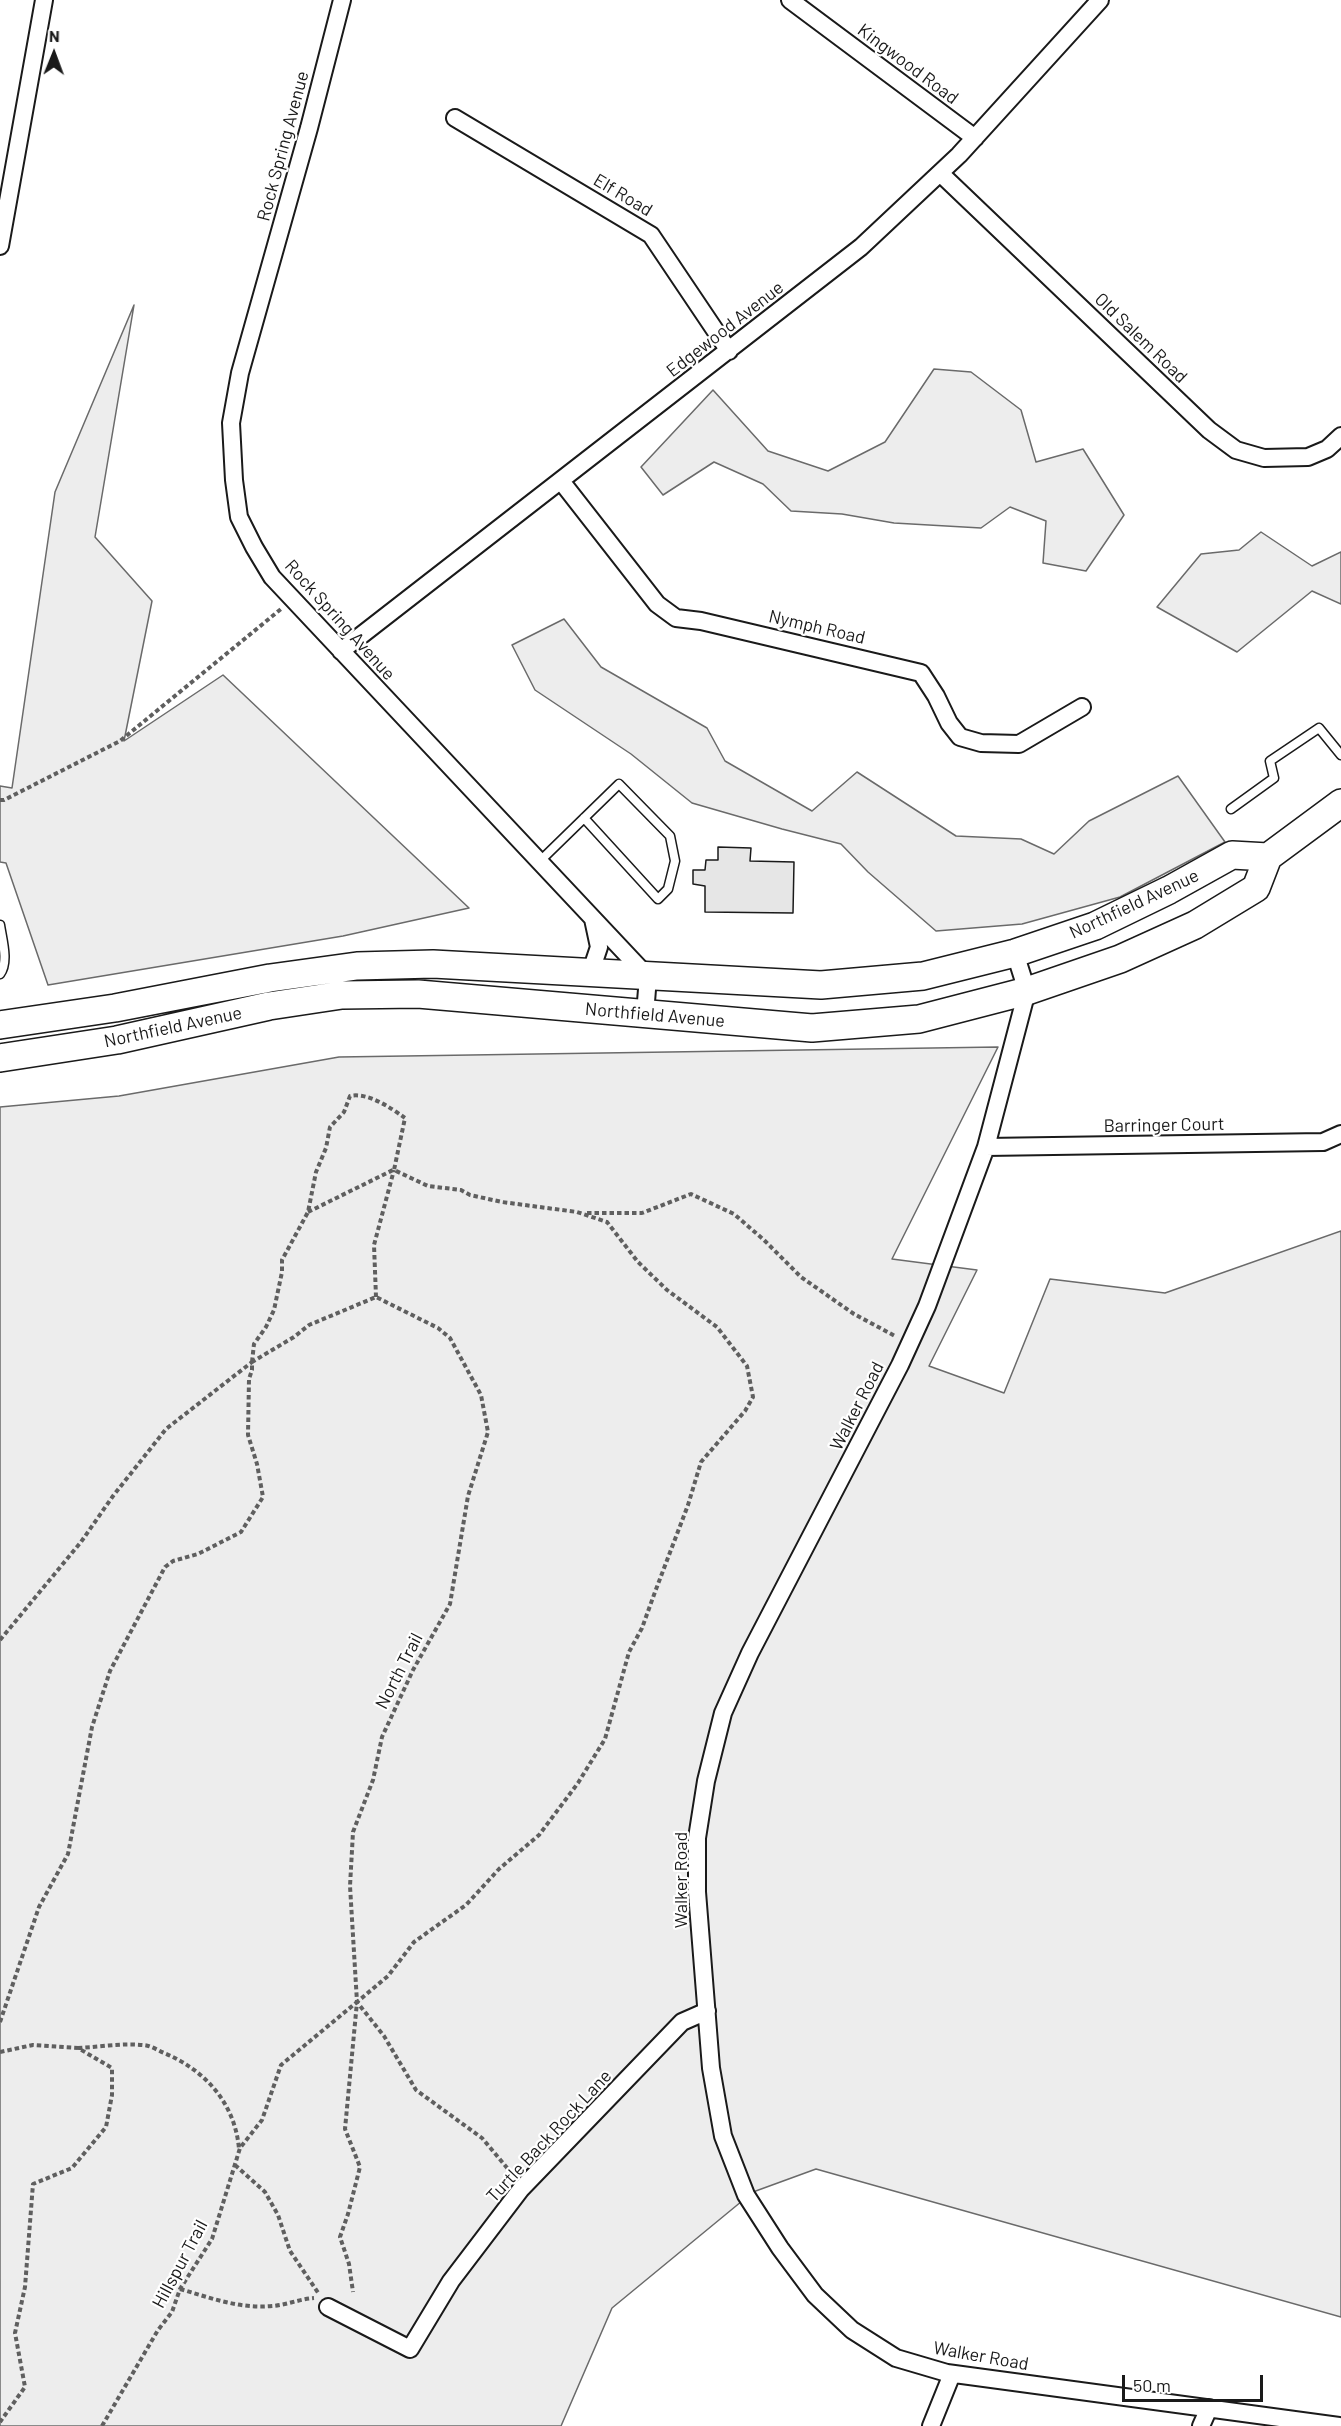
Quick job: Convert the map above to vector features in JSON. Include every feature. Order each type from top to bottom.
[{"type":"main road","points":[[1268,857],[1341,803]]},
{"type":"main road","name":"Northfield Avenue","points":[[0,1025],[115,1008],[270,978],[357,966],[433,964],[821,985],[923,976],[1015,953],[1095,926],[1169,890],[1232,855],[1268,857],[1256,888],[1196,925],[1120,959],[1027,991],[919,1019],[812,1028],[418,994],[342,995],[268,1006],[117,1040],[0,1058]]},
{"type":"street","points":[[0,246],[44,0]]},
{"type":"street","name":"Rock Spring Avenue","points":[[342,0],[309,128],[240,373],[231,423],[234,480],[239,517],[272,577],[648,977]]},
{"type":"street","name":"Kingwood Road","points":[[789,0],[975,138]]},
{"type":"street","name":"Edgewood Avenue","points":[[341,651],[861,247],[975,138],[1100,0]]},
{"type":"street","name":"Elf Road","points":[[455,118],[651,235],[729,351]]},
{"type":"street","name":"Old Salem Road","points":[[940,173],[1209,430],[1236,450],[1264,458],[1308,457],[1327,449],[1341,436]]},
{"type":"street","name":"Nymph Road","points":[[561,481],[657,604],[676,618],[701,621],[921,673],[936,696],[949,723],[960,737],[981,743],[1019,744],[1082,707]]},
{"type":"street","points":[[590,974],[599,947],[592,918]]},
{"type":"street","points":[[1015,953],[1027,991]]},
{"type":"street","points":[[645,1014],[648,977]]},
{"type":"street","name":"Walker Road","points":[[1027,991],[986,1147],[932,1295],[909,1346],[750,1653],[723,1713],[706,1781],[697,1838],[697,1892],[711,2068],[723,2136],[746,2195],[780,2248],[815,2295],[852,2330],[896,2358],[952,2374],[1339,2426]]},
{"type":"street","name":"Barringer Court","points":[[986,1147],[1323,1142],[1341,1134]]},
{"type":"street","name":"Turtle Back Rock Lane","points":[[325,2302],[410,2349],[451,2281],[521,2189],[682,2022],[707,2011]]},
{"type":"street","points":[[931,2426],[952,2374]]},
{"type":"street","points":[[1201,2426],[1209,2408]]},
{"type":"lane","points":[[1231,809],[1274,778],[1270,761],[1319,728],[1341,755]]},
{"type":"lane","points":[[539,862],[584,818],[620,784],[670,836],[675,861],[668,889],[658,899],[584,818]]},
{"type":"lane","points":[[0,925],[4,961],[4,968],[0,974]]},
{"type":"path","points":[[0,800],[120,741],[293,599]]},
{"type":"path","points":[[0,1640],[81,1542],[113,1496],[166,1429],[252,1362],[309,1325],[376,1297],[374,1245],[405,1118],[390,1107],[357,1095],[350,1096],[344,1112],[330,1127],[326,1148],[316,1172],[308,1212],[282,1260],[282,1272],[274,1310],[254,1344],[252,1362],[252,1370],[249,1379],[248,1435],[257,1464],[263,1497],[241,1532],[198,1554],[173,1561],[165,1567],[110,1671],[92,1727],[68,1854],[39,1907],[0,2022]]},
{"type":"path","points":[[308,1212],[394,1170]]},
{"type":"path","points":[[394,1170],[428,1186],[461,1190],[470,1195],[502,1202],[602,1215],[642,1213],[691,1194],[734,1214],[801,1277],[854,1314],[901,1338]]},
{"type":"path","points":[[240,2148],[262,2120],[281,2065],[388,1976],[414,1942],[466,1905],[499,1869],[539,1835],[578,1783],[605,1739],[629,1652],[642,1628],[667,1555],[688,1505],[700,1462],[745,1411],[753,1397],[747,1366],[717,1328],[668,1290],[638,1262],[607,1222],[577,1212]]},
{"type":"path","name":"North Trail","points":[[353,2292],[349,2264],[340,2237],[360,2167],[345,2129],[357,2002],[350,1886],[353,1832],[373,1780],[382,1737],[413,1670],[450,1604],[468,1496],[488,1431],[481,1395],[450,1338],[438,1328],[376,1297]]},
{"type":"path","points":[[357,2002],[384,2036],[416,2090],[482,2138],[512,2174],[521,2189]]},
{"type":"path","points":[[0,2052],[33,2045],[78,2048],[145,2045],[182,2060],[208,2080],[232,2118],[240,2148]]},
{"type":"path","points":[[0,2422],[25,2387],[15,2333],[25,2287],[33,2184],[72,2168],[106,2127],[112,2095],[112,2068],[78,2048]]},
{"type":"path","name":"Hillspur Trail","points":[[102,2426],[158,2330],[172,2312],[180,2289],[212,2239],[240,2148]]},
{"type":"path","points":[[234,2166],[265,2192],[278,2215],[290,2252],[325,2302]]},
{"type":"path","points":[[180,2289],[229,2304],[252,2307],[276,2306],[295,2300],[325,2302]]},
{"type":"shaded area","points":[[134,305],[95,537],[152,601],[124,741],[223,675],[469,908],[343,936],[48,985],[6,863],[0,862],[0,786],[12,788],[55,492]]},
{"type":"shaded area","points":[[934,369],[971,372],[1021,410],[1036,462],[1083,449],[1124,515],[1086,571],[1043,563],[1046,521],[1010,507],[981,528],[894,523],[842,514],[791,511],[763,484],[714,462],[663,495],[641,467],[713,390],[768,451],[828,471],[885,442]]},
{"type":"shaded area","points":[[1261,532],[1312,566],[1341,552],[1341,604],[1312,591],[1237,652],[1157,607],[1201,554],[1239,550]]},
{"type":"shaded area","points":[[564,619],[601,667],[707,728],[725,761],[812,811],[857,772],[956,836],[1021,839],[1054,854],[1089,821],[1178,776],[1225,842],[1120,897],[1022,924],[936,931],[868,872],[841,844],[692,803],[631,754],[535,690],[512,645]]},
{"type":"shaded area","points":[[998,1047],[892,1259],[977,1270],[929,1366],[1004,1393],[1050,1279],[1165,1293],[1341,1231],[1341,2317],[816,2169],[753,2192],[612,2308],[561,2426],[0,2426],[0,1107],[119,1096],[339,1057]]},
{"type":"building","points":[[718,847],[751,848],[750,861],[794,862],[793,913],[705,912],[705,886],[693,884],[693,870],[705,870],[706,860],[718,860]]}]
